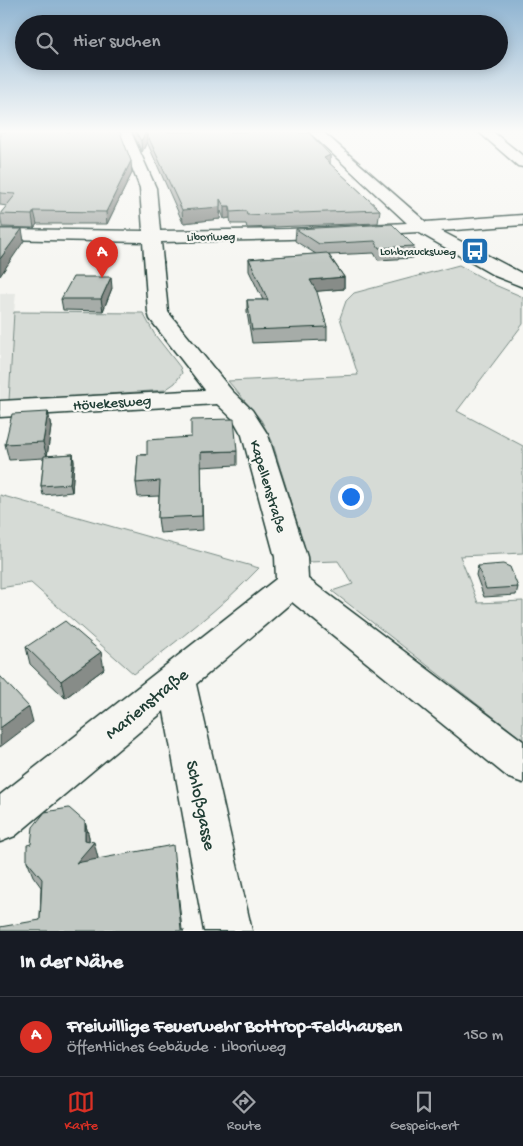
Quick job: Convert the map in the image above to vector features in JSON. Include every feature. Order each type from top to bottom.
[{"type":"street","name":"Kapellenstraße","points":[[143,175],[148,188],[158,312],[161,319],[223,396],[242,415],[255,435],[290,557],[292,584]]},
{"type":"street","points":[[364,175],[423,228],[494,268],[523,281]]},
{"type":"street","points":[[423,228],[523,220]]},
{"type":"street","name":"Liboriweg","points":[[0,234],[152,237],[423,228]]},
{"type":"street","name":"Hövekesweg","points":[[0,409],[223,396]]},
{"type":"street","points":[[292,584],[523,765]]},
{"type":"street","name":"Marienstraße","points":[[0,821],[176,679],[244,621],[292,584]]},
{"type":"street","name":"Schloßgasse","points":[[176,679],[228,931]]},
{"type":"shaded area","points":[[459,265],[495,285],[523,297],[523,324],[457,411],[523,446],[523,485],[521,492],[523,553],[460,556],[478,603],[523,601],[523,740],[332,591],[353,584],[338,561],[309,562],[272,441],[261,420],[228,381],[358,375],[340,318],[346,301],[354,293]]},
{"type":"shaded area","points":[[0,293],[16,293],[9,401],[0,401]]},
{"type":"shaded area","points":[[14,312],[143,313],[155,335],[180,367],[182,373],[175,383],[165,390],[9,401]]},
{"type":"shaded area","points":[[0,495],[259,568],[214,610],[134,674],[31,583],[0,588]]},
{"type":"building","points":[[0,175],[124,175],[106,212],[34,211],[32,215],[0,214],[16,194],[0,193]]},
{"type":"building","points":[[166,175],[343,175],[380,210],[247,215],[246,211],[231,212],[230,206],[224,206],[220,199],[220,207],[182,210]]},
{"type":"building","points":[[392,224],[414,246],[379,248],[375,241],[319,244],[296,229]]},
{"type":"building","points":[[0,229],[22,229],[0,259]]},
{"type":"building","points":[[327,253],[344,277],[310,280],[317,292],[327,327],[252,330],[247,300],[268,300],[249,259]]},
{"type":"building","points":[[73,277],[111,277],[101,299],[61,299]]},
{"type":"building","points":[[48,412],[43,442],[5,444],[12,414]]},
{"type":"building","points":[[234,419],[237,451],[201,452],[202,516],[158,518],[160,481],[136,483],[138,455],[147,455],[147,440],[191,437],[191,420]]},
{"type":"building","points":[[73,454],[70,484],[41,486],[44,456]]},
{"type":"building","points":[[503,564],[510,567],[518,587],[486,589],[478,566]]},
{"type":"building","points":[[65,621],[101,652],[61,681],[26,647]]},
{"type":"building","points":[[0,676],[29,707],[0,728]]},
{"type":"building","points":[[69,808],[85,822],[85,840],[94,842],[76,863],[173,845],[181,930],[184,931],[0,931],[0,927],[40,920],[42,879],[27,861],[27,845],[31,844],[33,827],[45,812]]},
{"type":"place","name":"Lohbraucksweg","points":[[475,251]]},
{"type":"place","name":"Freiwillige Feuerwehr Bottrop-Feldhausen","points":[[102,278]]}]
